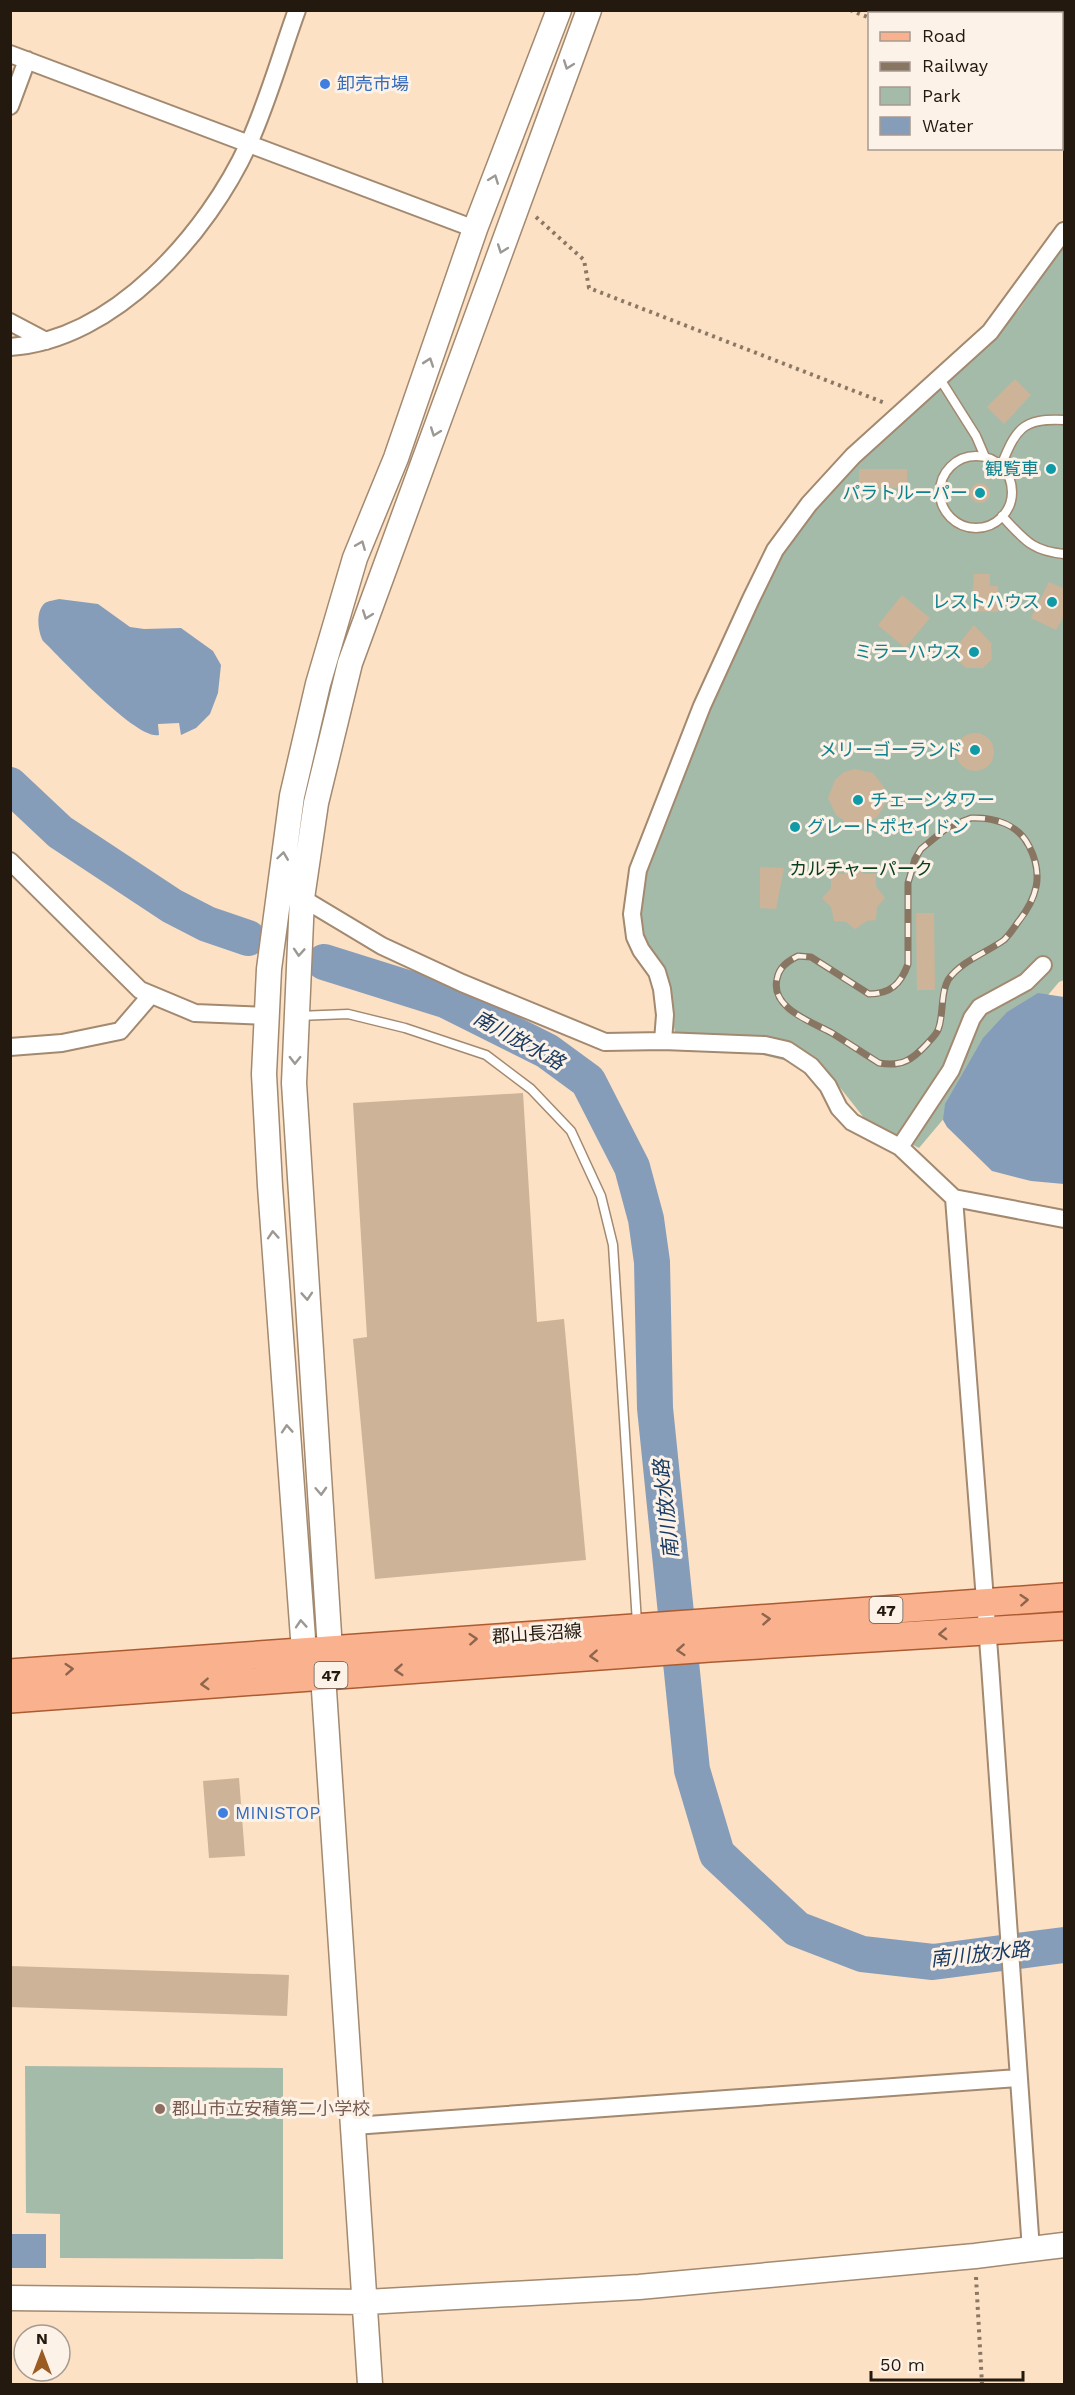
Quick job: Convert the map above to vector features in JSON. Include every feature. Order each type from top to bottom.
[{"type":"main road","name":"郡山長沼線","points":[[709,1635],[1065,1596]]},
{"type":"main road","name":"郡山長沼線","points":[[10,1699],[327,1663],[647,1634],[988,1632],[1065,1626]]},
{"type":"main road","name":"郡山長沼線","points":[[10,1673],[303,1652],[327,1663]]},
{"type":"street","points":[[10,347],[26,346],[63,336],[104,314],[136,293],[181,249],[219,200],[249,143],[297,10]]},
{"type":"street","points":[[303,1652],[264,1074],[274,914],[292,796],[318,684],[355,558],[396,458],[475,229],[559,10]]},
{"type":"street","points":[[370,2385],[327,1663],[318,1442],[294,1083],[302,898],[316,803],[350,663],[589,10]]},
{"type":"street","points":[[10,54],[475,229]]},
{"type":"street","points":[[10,106],[27,60]]},
{"type":"street","points":[[663,1041],[665,1015],[662,989],[657,972],[641,950],[635,937],[632,914],[638,870],[680,759],[722,661],[775,550],[809,504],[853,456],[990,332],[1065,231]]},
{"type":"street","points":[[10,322],[46,341]]},
{"type":"street","points":[[10,861],[140,990],[195,1013],[268,1016]]},
{"type":"street","points":[[302,898],[382,946],[462,983],[605,1042],[663,1041],[765,1045],[787,1050],[811,1066],[828,1086],[839,1108],[852,1122],[900,1147],[954,1197],[1065,1219]]},
{"type":"street","points":[[900,1147],[951,1070],[972,1018],[980,1006],[1026,982],[1043,965]]},
{"type":"street","points":[[10,1047],[62,1043],[120,1031],[151,995]]},
{"type":"street","points":[[954,1197],[988,1632],[1031,2250]]},
{"type":"street","points":[[354,2126],[1018,2078]]},
{"type":"street","points":[[10,2298],[366,2302],[639,2287],[975,2256],[1065,2245]]},
{"type":"lane","points":[[940,379],[976,436],[985,457]]},
{"type":"lane","points":[[1001,466],[1016,435],[1025,426],[1032,421],[1065,420]]},
{"type":"lane","points":[[972,456],[985,457],[1001,466],[1011,485],[1011,498],[1002,516],[986,526],[972,528],[959,524],[949,516],[942,505],[940,485],[948,467],[959,459],[972,456]]},
{"type":"lane","points":[[1002,516],[1027,542],[1040,550],[1065,554]]},
{"type":"lane","points":[[296,1016],[348,1014],[405,1028],[486,1055],[531,1089],[571,1131],[601,1196],[614,1245],[647,1634]]},
{"type":"path","points":[[850,10],[868,17]]},
{"type":"path","points":[[518,201],[584,260],[589,288],[905,410]]},
{"type":"path","points":[[975,2256],[982,2385]]},
{"type":"green space","name":"カルチャーパーク","points":[[1064,245],[1064,980],[1059,982],[919,1148],[868,1123],[827,1071],[675,1033],[667,982],[646,949],[637,904],[643,866],[669,798],[781,550],[820,501],[875,444],[953,375],[1019,310]]},
{"type":"green space","points":[[25,2066],[283,2068],[283,2259],[60,2258],[60,2214],[26,2213]]},
{"type":"water","points":[[59,599],[98,604],[130,627],[181,628],[213,651],[221,665],[218,693],[210,714],[196,728],[181,735],[179,723],[158,724],[159,735],[148,733],[134,725],[100,697],[43,641],[39,627],[40,611],[45,603]]},
{"type":"water","points":[[1038,993],[1064,997],[1064,1184],[1031,1181],[992,1171],[947,1127],[943,1120],[945,1104],[983,1038],[1007,1012]]},
{"type":"water","points":[[11,2234],[46,2234],[46,2268],[11,2268]]},
{"type":"building","points":[[1015,379],[1031,395],[1004,424],[987,407]]},
{"type":"building","points":[[859,469],[907,469],[907,488],[859,488]]},
{"type":"building","name":"パラトルーパー","points":[[976,483],[984,483],[990,489],[990,497],[984,503],[976,503],[970,497],[970,489]]},
{"type":"building","points":[[974,574],[990,574],[990,586],[998,586],[998,612],[971,611]]},
{"type":"building","name":"レストハウス","points":[[1049,582],[1065,589],[1065,614],[1056,630],[1031,618]]},
{"type":"building","points":[[902,595],[930,618],[905,648],[878,625]]},
{"type":"building","name":"ミラーハウス","points":[[974,625],[991,643],[992,659],[983,668],[966,668],[957,659],[957,646]]},
{"type":"building","name":"メリーゴーランド","points":[[975,733],[988,739],[994,752],[988,765],[975,771],[962,765],[956,752],[962,739]]},
{"type":"building","name":"チェーンタワー","points":[[855,769],[873,773],[884,787],[886,795],[884,806],[878,816],[869,822],[858,824],[846,822],[836,815],[828,798],[835,780],[844,772]]},
{"type":"building","points":[[853,865],[864,874],[876,874],[876,886],[885,898],[877,907],[876,920],[867,921],[855,929],[846,922],[834,921],[831,907],[822,898],[831,888],[831,874],[844,874]]},
{"type":"building","points":[[760,867],[784,868],[776,909],[760,908]]},
{"type":"building","points":[[916,913],[934,913],[935,990],[917,990]]},
{"type":"building","points":[[523,1093],[537,1322],[564,1319],[586,1560],[375,1579],[353,1339],[367,1337],[353,1103]]},
{"type":"building","points":[[239,1778],[245,1856],[209,1858],[203,1781]]},
{"type":"building","points":[[10,1966],[289,1975],[287,2016],[10,2007]]},
{"type":"waterway","name":"南川放水路","points":[[10,785],[60,832],[172,906],[207,924],[248,938]]},
{"type":"waterway","name":"南川放水路","points":[[324,962],[445,1000],[547,1051],[588,1081],[632,1167],[646,1219],[652,1262],[655,1408],[692,1770],[717,1854],[797,1929],[862,1954],[933,1962],[1064,1945]]},
{"type":"railway","points":[[971,818],[1005,823],[1019,832],[1034,857],[1036,886],[1025,913],[1006,938],[967,962],[948,980],[938,1030],[922,1050],[900,1063],[879,1063],[786,1006],[780,998],[777,979],[784,965],[798,956],[811,957],[869,994],[889,990],[898,982],[908,964],[908,883],[915,859],[921,849],[948,827],[971,818]]},
{"type":"place","name":"卸売市場","points":[[325,84]]},
{"type":"place","name":"観覧車","points":[[1051,469]]},
{"type":"place","name":"パラトルーパー","points":[[980,493]]},
{"type":"place","name":"レストハウス","points":[[1052,602]]},
{"type":"place","name":"ミラーハウス","points":[[974,652]]},
{"type":"place","name":"メリーゴーランド","points":[[975,750]]},
{"type":"place","name":"チェーンタワー","points":[[858,800]]},
{"type":"place","name":"グレートポセイドン","points":[[795,827]]},
{"type":"place","name":"MINISTOP","points":[[223,1813]]},
{"type":"place","name":"郡山市立安積第二小学校","points":[[160,2109]]}]
